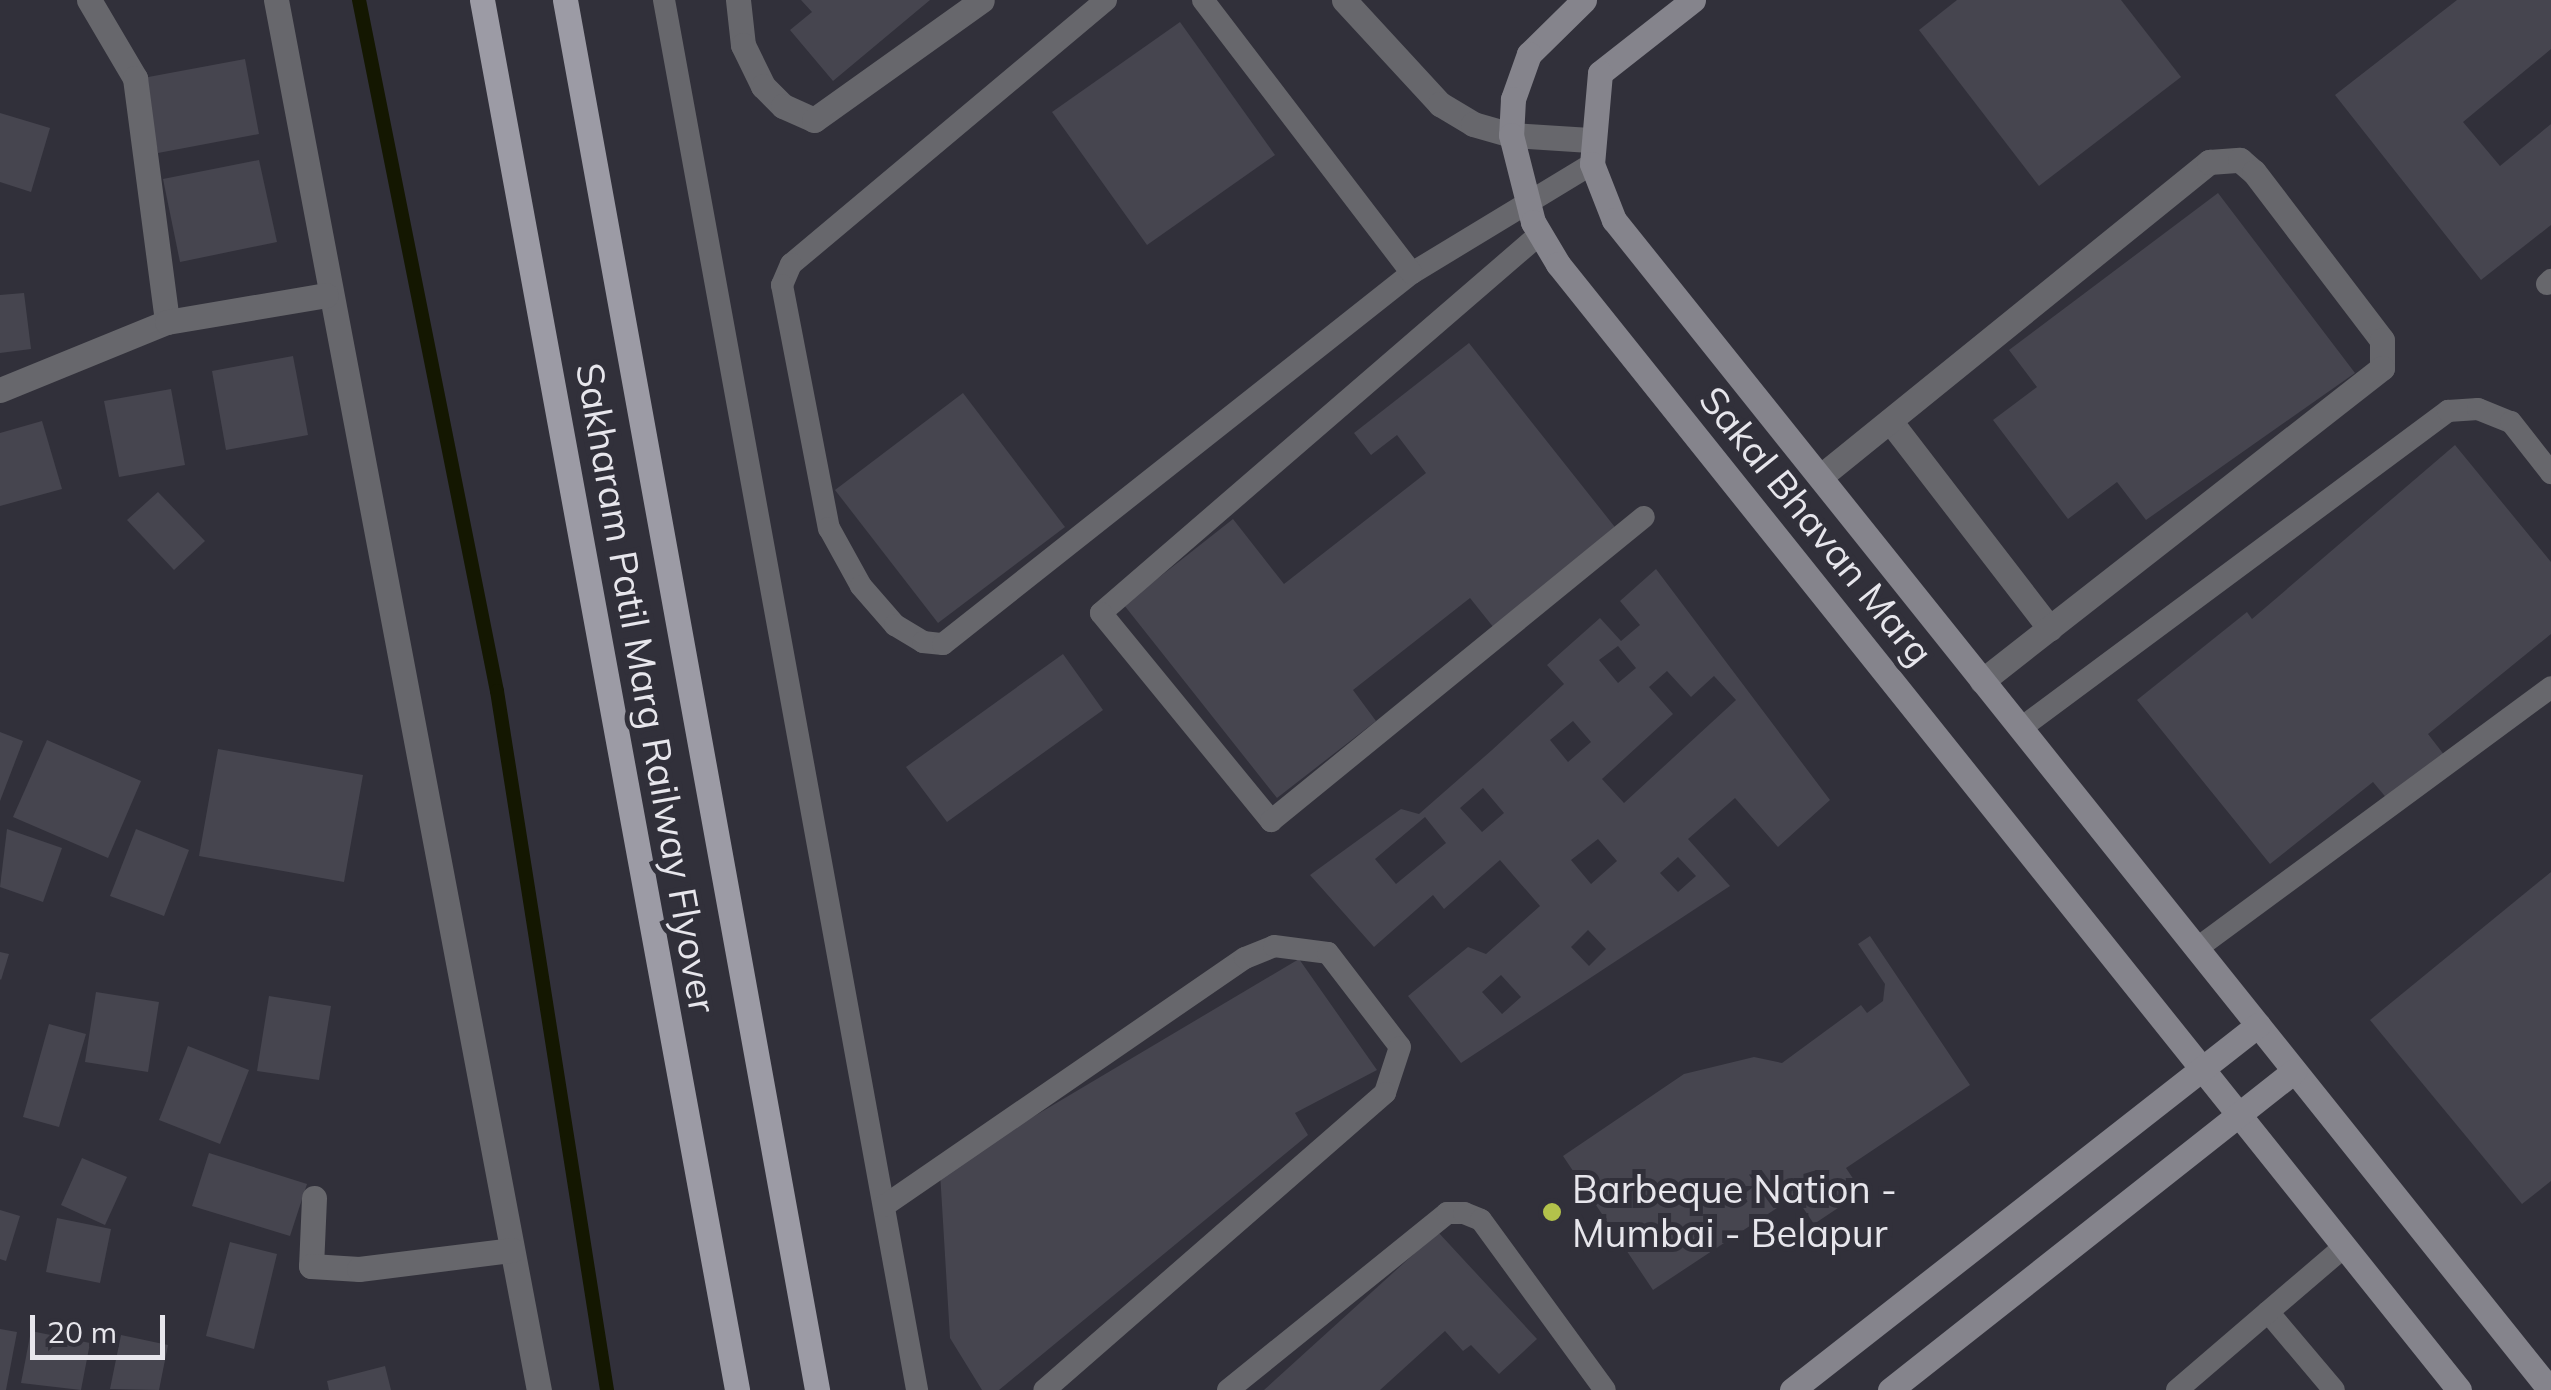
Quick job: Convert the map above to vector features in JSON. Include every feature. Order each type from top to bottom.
[{"type":"main road","name":"Sakharam Patil Marg Railway Flyover","points":[[482,0],[737,1390]]},
{"type":"main road","name":"Sakharam Patil Marg Railway Flyover","points":[[565,0],[817,1390]]},
{"type":"main road","name":"Sakal Bhavan Marg","points":[[1584,0],[1529,54],[1513,99],[1511,136],[1526,198],[1540,234],[2459,1390]]},
{"type":"main road","points":[[1591,152],[1600,74],[1692,0]]},
{"type":"main road","name":"Sakal Bhavan Marg","points":[[1591,152],[1614,220],[2550,1390]]},
{"type":"main road","points":[[1792,1390],[2258,1025]]},
{"type":"main road","points":[[1890,1390],[2294,1070]]},
{"type":"street","points":[[90,0],[135,78],[167,322]]},
{"type":"street","points":[[276,0],[326,295],[539,1390]]},
{"type":"street","points":[[738,0],[743,45],[762,86],[782,106],[814,120],[982,0]]},
{"type":"street","points":[[1344,0],[1440,104],[1473,124],[1591,152]]},
{"type":"street","points":[[1820,477],[2210,162],[2240,160],[2254,172],[2382,340],[2382,368],[1982,681]]},
{"type":"street","points":[[0,390],[167,322],[326,295]]},
{"type":"street","points":[[1890,421],[2050,630]]},
{"type":"street","points":[[314,1198],[311,1266],[360,1270],[512,1250]]},
{"type":"lane","points":[[664,0],[917,1390]]},
{"type":"lane","points":[[1106,0],[792,264],[782,285],[828,528],[861,586],[895,624],[923,642],[943,644],[1412,273],[1591,152]]},
{"type":"lane","points":[[1203,0],[1412,273]]},
{"type":"lane","points":[[1540,234],[1101,613],[1271,821],[1644,517]]},
{"type":"lane","points":[[2020,728],[2448,411],[2478,409],[2510,422],[2551,473]]},
{"type":"lane","points":[[2196,948],[2551,687]]},
{"type":"lane","points":[[884,1206],[1245,958],[1274,946],[1328,952],[1400,1047],[1384,1093],[1044,1390]]},
{"type":"lane","points":[[1228,1390],[1447,1214],[1464,1213],[1481,1220],[1605,1390]]},
{"type":"lane","points":[[2177,1390],[2344,1248]]},
{"type":"lane","points":[[2268,1312],[2334,1390]]},
{"type":"building","points":[[801,0],[930,0],[833,81],[790,30],[812,12]]},
{"type":"building","points":[[1957,0],[2121,0],[2181,77],[2039,186],[1919,30]]},
{"type":"building","points":[[2457,0],[2551,0],[2551,49],[2463,122],[2500,166],[2551,124],[2551,225],[2481,280],[2335,95]]},
{"type":"building","points":[[1180,22],[1275,155],[1147,245],[1052,112]]},
{"type":"building","points":[[245,59],[259,134],[158,153],[143,78]]},
{"type":"building","points":[[0,113],[50,128],[31,192],[0,182]]},
{"type":"building","points":[[259,160],[277,242],[180,262],[163,179]]},
{"type":"building","points":[[2218,193],[2355,373],[2146,520],[2117,482],[2068,519],[1993,420],[2037,387],[2009,350]]},
{"type":"building","points":[[24,293],[31,349],[0,353],[0,295]]},
{"type":"building","points":[[1469,343],[1618,531],[1494,628],[1470,598],[1353,690],[1376,721],[1277,798],[1124,605],[1233,519],[1284,584],[1426,473],[1397,435],[1371,455],[1354,433]]},
{"type":"building","points":[[293,356],[308,435],[226,450],[212,371]]},
{"type":"building","points":[[171,389],[185,465],[119,477],[104,401]]},
{"type":"building","points":[[963,393],[1065,527],[938,623],[835,490]]},
{"type":"building","points":[[42,421],[62,489],[0,506],[0,433]]},
{"type":"building","points":[[2455,445],[2551,562],[2551,634],[2428,734],[2445,756],[2389,801],[2373,782],[2270,864],[2137,700],[2247,612],[2252,619]]},
{"type":"building","points":[[158,492],[205,541],[174,570],[127,520]]},
{"type":"building","points":[[1656,569],[1830,800],[1778,847],[1735,798],[1688,839],[1730,886],[1461,1063],[1408,996],[1468,947],[1486,954],[1540,906],[1500,860],[1444,909],[1433,895],[1374,947],[1310,875],[1401,809],[1419,814],[1492,750],[1564,684],[1547,665],[1600,618],[1621,641],[1640,625],[1620,601]],"holes":[[[1618,646],[1636,668],[1618,683],[1599,660]],[[1667,671],[1691,697],[1714,676],[1736,700],[1624,803],[1602,779],[1673,714],[1649,687]],[[1573,721],[1591,742],[1568,762],[1550,740]],[[1483,788],[1504,813],[1482,832],[1460,808]],[[1425,817],[1446,843],[1396,884],[1375,859]],[[1598,839],[1617,861],[1591,884],[1571,860]],[[1678,857],[1696,876],[1678,892],[1660,873]],[[1588,930],[1606,949],[1589,966],[1571,947]],[[1501,975],[1521,997],[1502,1014],[1482,992]]]},
{"type":"building","points":[[1063,654],[1103,710],[947,822],[906,767]]},
{"type":"building","points":[[0,732],[23,741],[0,801]]},
{"type":"building","points":[[47,740],[141,781],[108,858],[13,817]]},
{"type":"building","points":[[218,749],[363,775],[344,882],[199,856]]},
{"type":"building","points":[[7,829],[62,848],[43,902],[0,887]]},
{"type":"building","points":[[136,829],[189,850],[164,916],[110,896]]},
{"type":"building","points":[[2551,872],[2551,1181],[2522,1204],[2370,1020]]},
{"type":"building","points":[[1870,936],[1970,1085],[1846,1168],[1862,1192],[1814,1224],[1795,1196],[1653,1290],[1563,1156],[1684,1074],[1754,1057],[1782,1063],[1861,1005],[1867,1013],[1883,1001],[1885,984],[1858,944]]},
{"type":"building","points":[[0,952],[9,954],[1,980],[0,979]]},
{"type":"building","points":[[1299,959],[1377,1070],[1295,1113],[1308,1135],[999,1390],[982,1390],[950,1338],[940,1172]]},
{"type":"building","points":[[96,992],[159,1002],[148,1072],[85,1062]]},
{"type":"building","points":[[269,996],[331,1006],[319,1080],[257,1071]]},
{"type":"building","points":[[49,1024],[86,1034],[59,1127],[23,1117]]},
{"type":"building","points":[[188,1046],[249,1070],[220,1144],[159,1120]]},
{"type":"building","points":[[209,1153],[307,1184],[290,1236],[192,1206]]},
{"type":"building","points":[[82,1158],[127,1177],[105,1225],[61,1205]]},
{"type":"building","points":[[0,1210],[20,1216],[6,1261],[0,1259]]},
{"type":"building","points":[[57,1218],[111,1229],[100,1283],[46,1272]]},
{"type":"building","points":[[1438,1232],[1537,1339],[1499,1374],[1471,1345],[1463,1351],[1445,1331],[1380,1390],[1264,1390]]},
{"type":"building","points":[[230,1242],[277,1254],[254,1349],[206,1336]]},
{"type":"building","points":[[0,1329],[17,1332],[6,1390],[0,1390]]},
{"type":"building","points":[[31,1331],[90,1343],[81,1390],[21,1383]]},
{"type":"building","points":[[121,1335],[168,1345],[159,1390],[110,1389]]},
{"type":"building","points":[[385,1366],[391,1390],[329,1390],[327,1381]]},
{"type":"waterway","points":[[359,0],[497,691],[607,1390]]},
{"type":"place","name":"Barbeque Nation - Mumbai - Belapur","points":[[1552,1212]]}]
